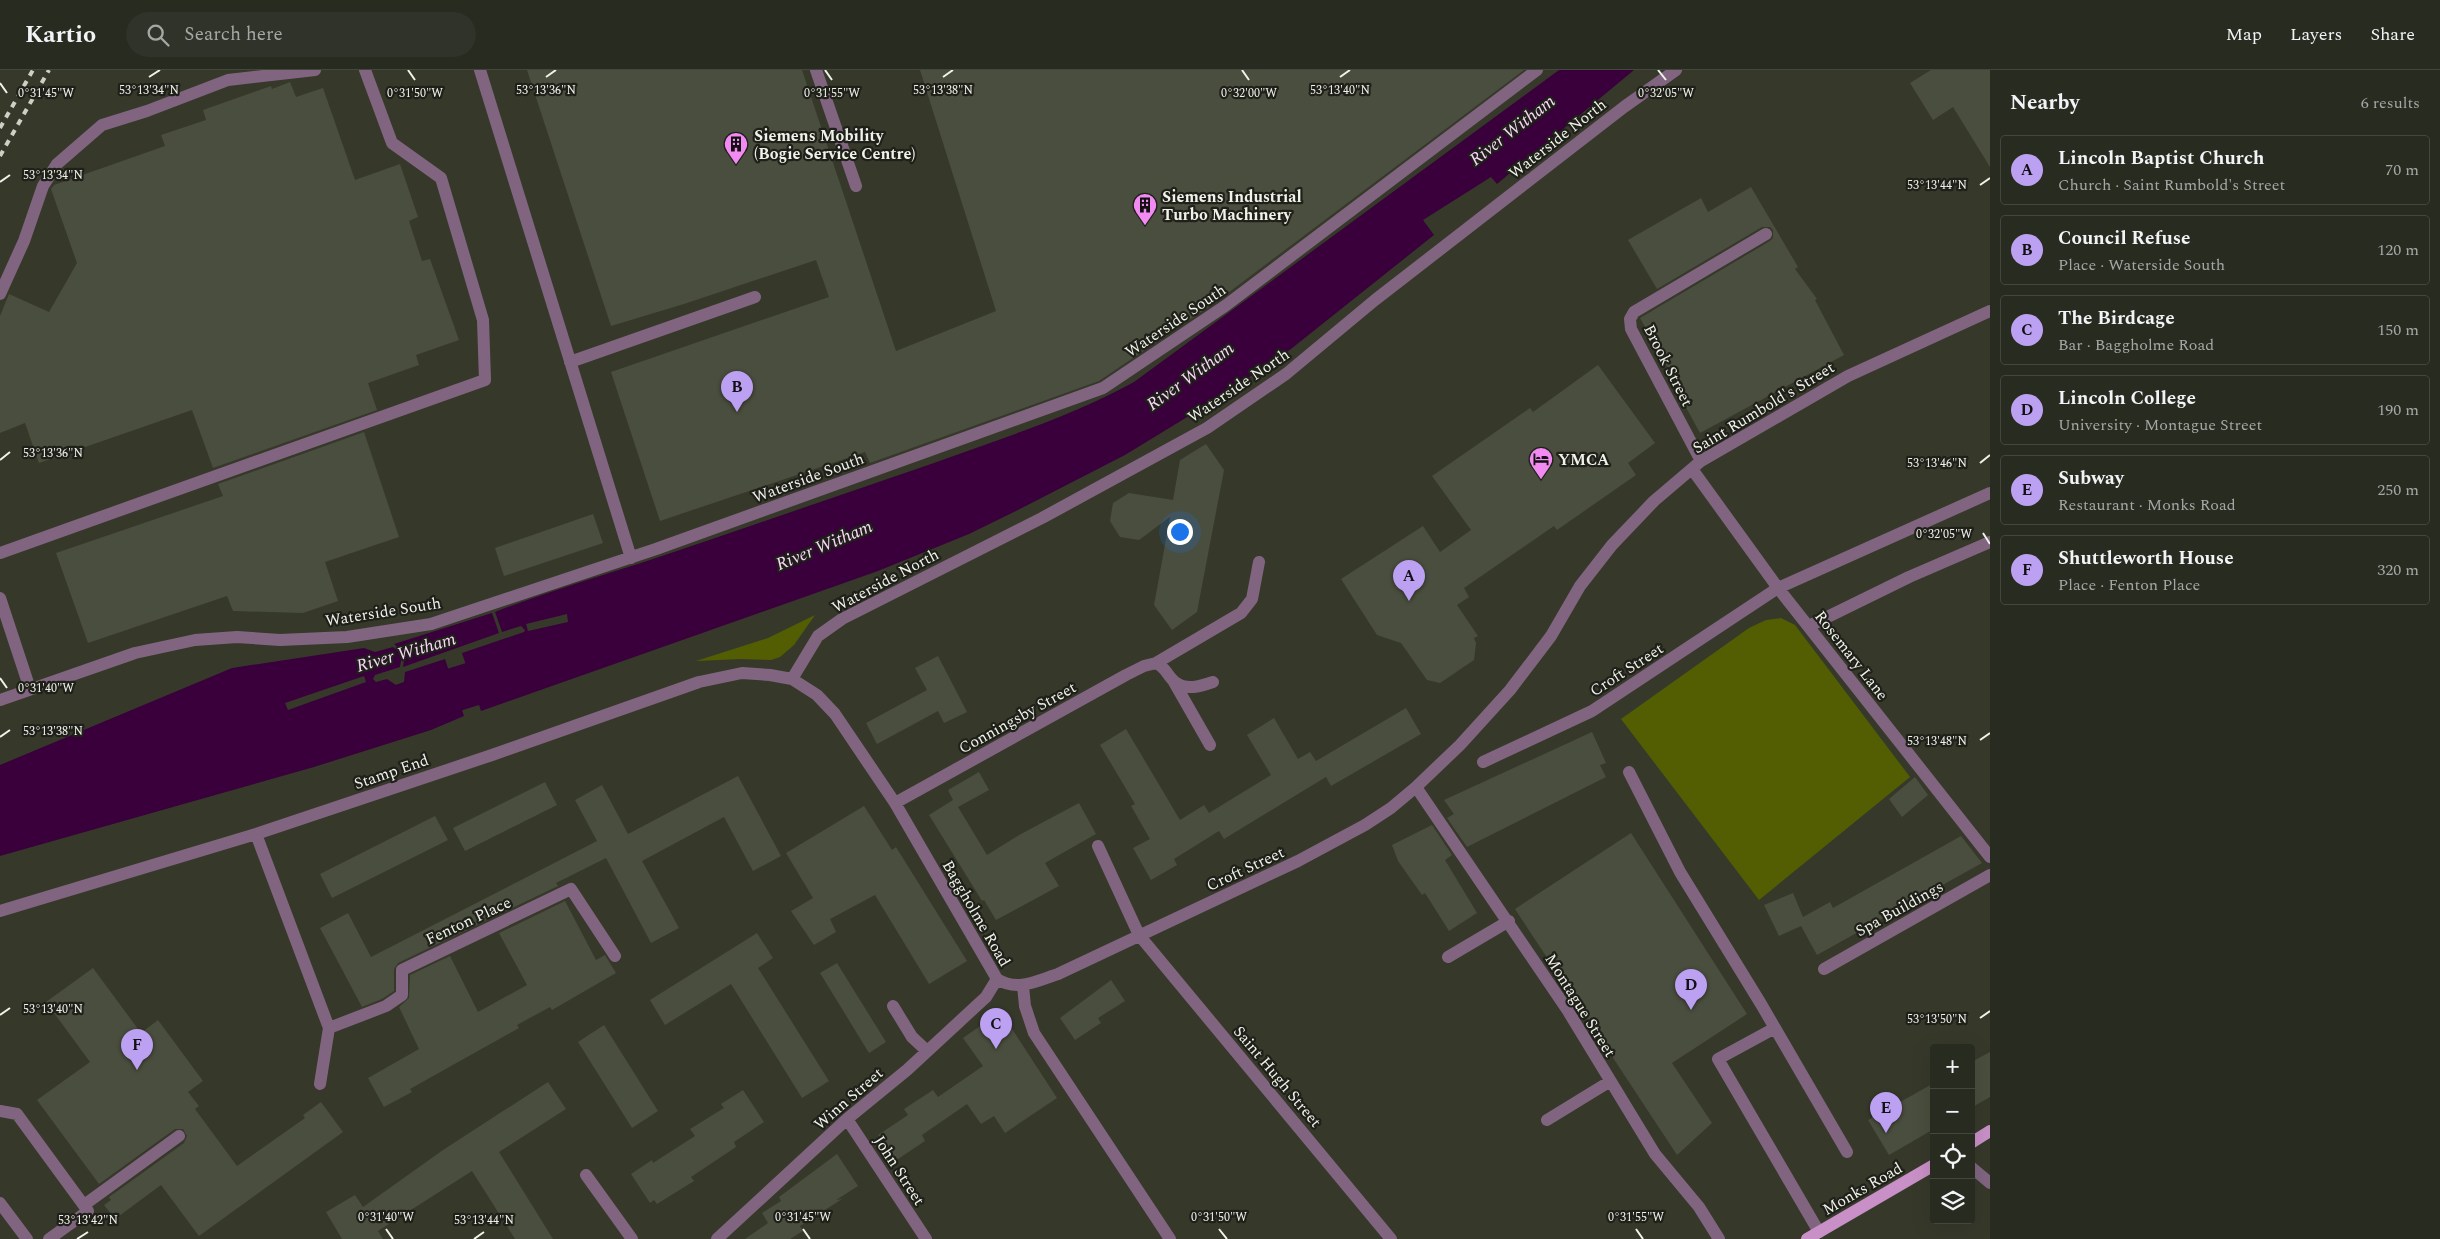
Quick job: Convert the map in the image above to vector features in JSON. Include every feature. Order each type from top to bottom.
[{"type":"main road","points":[[1975,1141],[1990,1132]]},
{"type":"main road","name":"Monks Road","points":[[1807,1239],[1930,1167]]},
{"type":"street","points":[[0,294],[24,241],[43,186],[58,164],[102,125],[147,111],[228,80],[315,70]]},
{"type":"street","points":[[0,553],[485,380],[484,320],[441,178],[392,143],[365,70]]},
{"type":"street","points":[[480,70],[631,558]]},
{"type":"street","points":[[816,70],[856,186]]},
{"type":"street","name":"Waterside South","points":[[0,700],[135,653],[195,640],[237,637],[280,640],[347,636],[430,624],[631,558],[1103,388],[1225,306],[1537,70]]},
{"type":"street","name":"Waterside North","points":[[792,679],[818,636],[842,619],[1042,518],[1207,428],[1286,374],[1382,294],[1616,113],[1676,70]]},
{"type":"street","name":"Brook Street","points":[[1696,465],[1631,329],[1630,319],[1634,312],[1766,234]]},
{"type":"street","points":[[570,362],[756,297]]},
{"type":"street","name":"Saint Rumbold's Street","points":[[1460,745],[1510,690],[1551,636],[1580,586],[1612,545],[1654,501],[1696,465],[1848,376],[1990,311]]},
{"type":"street","name":"Rosemary Lane","points":[[1696,465],[1778,588],[1990,858]]},
{"type":"street","name":"Croft Street","points":[[1483,762],[1592,711],[1778,588],[1990,493]]},
{"type":"street","points":[[1809,626],[1909,577],[1990,542]]},
{"type":"street","name":"Conningsby Street","points":[[895,803],[1135,670],[1150,663],[1156,663],[1241,613],[1252,598],[1258,562]]},
{"type":"street","points":[[0,598],[30,689]]},
{"type":"street","points":[[1156,663],[1164,666],[1210,745]]},
{"type":"street","name":"Stamp End","points":[[0,911],[256,834],[699,682],[742,673],[792,679]]},
{"type":"street","name":"Baggholme Road","points":[[792,679],[817,695],[835,714],[895,803],[996,979],[1004,984],[1022,986]]},
{"type":"street","points":[[1174,682],[1195,688],[1213,682]]},
{"type":"street","name":"Croft Street","points":[[1022,986],[1058,974],[1298,861],[1365,826],[1416,787],[1460,745]]},
{"type":"street","points":[[1629,772],[1680,872],[1775,1028],[1846,1152]]},
{"type":"street","name":"Montague Street","points":[[1416,787],[1509,921],[1568,1011],[1609,1082],[1655,1154],[1699,1207],[1719,1239]]},
{"type":"street","points":[[256,834],[329,1028],[320,1084]]},
{"type":"street","name":"Saint Hugh Street","points":[[1098,846],[1139,935],[1391,1239]]},
{"type":"street","name":"Spa Buildings","points":[[1824,969],[1990,875]]},
{"type":"street","name":"Fenton Place","points":[[329,1028],[386,1006],[402,995],[402,970],[571,889],[614,956]]},
{"type":"street","points":[[1448,957],[1509,921]]},
{"type":"street","name":"Winn Street","points":[[717,1239],[847,1119],[927,1052],[986,997],[996,979]]},
{"type":"street","points":[[1022,986],[1027,1012],[1034,1032],[1170,1239]]},
{"type":"street","points":[[893,1006],[912,1037],[927,1052]]},
{"type":"street","points":[[1775,1028],[1718,1059],[1820,1232]]},
{"type":"street","points":[[1547,1120],[1609,1082]]},
{"type":"street","points":[[0,1111],[17,1114],[88,1211],[49,1239]]},
{"type":"street","name":"John Street","points":[[847,1119],[926,1239]]},
{"type":"street","points":[[84,1205],[179,1136]]},
{"type":"street","points":[[1975,1170],[1990,1183]]},
{"type":"street","points":[[586,1175],[632,1239]]},
{"type":"street","points":[[0,1203],[27,1239]]},
{"type":"green space","points":[[815,615],[794,645],[780,657],[771,660],[696,661],[768,638]]},
{"type":"green space","points":[[1781,618],[1795,625],[1910,777],[1759,900],[1621,719],[1749,628],[1766,620]]},
{"type":"water","points":[[1559,70],[1634,70],[1497,184],[1491,177],[1423,220],[1434,235],[1291,349],[1220,397],[1125,455],[969,534],[878,571],[481,711],[462,653],[524,632],[525,630],[521,626],[502,632],[495,612],[931,464],[1034,427],[1110,395],[1134,382]]},
{"type":"water","points":[[492,613],[499,633],[403,667],[405,654],[394,644]]},
{"type":"water","points":[[393,647],[402,655],[400,667],[375,675],[373,679],[376,682],[387,679],[396,685],[404,682],[405,672],[445,659],[464,716],[431,730],[314,767],[0,856],[0,765],[232,668],[364,648],[375,652]]},
{"type":"pier","points":[[567,614],[568,622],[528,631],[526,624]]},
{"type":"pier","points":[[364,676],[366,682],[288,710],[285,703]]},
{"type":"building","points":[[527,70],[802,70],[896,351],[996,311],[920,70],[1524,70],[1220,299],[1099,381],[870,463],[865,452],[660,521],[611,372],[829,297],[816,260],[611,326]]},
{"type":"building","points":[[1931,70],[1990,70],[1990,167],[1953,107],[1933,120],[1910,83]]},
{"type":"building","points":[[290,82],[296,97],[323,88],[355,180],[400,164],[418,217],[409,221],[422,261],[430,259],[459,340],[416,355],[419,365],[368,383],[377,410],[213,468],[192,410],[39,463],[25,423],[0,433],[0,316],[9,294],[49,312],[77,263],[51,189],[54,185],[165,146],[161,135],[206,120],[203,110],[271,86],[272,89]]},
{"type":"building","points":[[1751,187],[1798,267],[1795,269],[1817,299],[1815,300],[1844,355],[1700,433],[1682,400],[1684,399],[1666,372],[1669,370],[1640,318],[1770,241],[1773,238],[1773,230],[1770,227],[1762,227],[1657,289],[1628,240],[1701,198],[1708,212]]},
{"type":"building","points":[[1598,365],[1655,443],[1628,463],[1636,475],[1557,530],[1554,526],[1464,588],[1469,597],[1457,605],[1478,636],[1474,638],[1476,643],[1474,660],[1440,683],[1427,680],[1401,643],[1377,635],[1341,579],[1423,526],[1440,552],[1471,530],[1432,476],[1530,408],[1533,412]]},
{"type":"building","points":[[364,432],[399,537],[325,562],[338,601],[303,613],[233,611],[227,596],[88,643],[56,553],[223,496],[218,484]]},
{"type":"building","points":[[1206,444],[1224,470],[1197,612],[1172,630],[1154,605],[1170,517],[1139,540],[1120,537],[1110,521],[1113,503],[1129,493],[1173,500],[1180,460]]},
{"type":"building","points":[[593,514],[603,543],[504,576],[495,548]]},
{"type":"building","points":[[938,656],[967,712],[944,723],[938,711],[877,744],[866,723],[927,690],[915,668]]},
{"type":"building","points":[[1406,708],[1421,734],[1331,786],[1326,777],[1224,839],[1219,831],[1174,859],[1177,865],[1151,880],[1133,848],[1150,839],[1131,806],[1135,804],[1100,745],[1126,729],[1180,820],[1204,805],[1209,813],[1271,775],[1247,735],[1274,718],[1298,759],[1310,752],[1316,761]]},
{"type":"building","points":[[1592,732],[1606,763],[1600,765],[1606,777],[1467,847],[1447,818],[1454,814],[1444,800]]},
{"type":"building","points":[[979,772],[989,790],[958,807],[987,855],[1021,834],[1079,803],[1096,834],[1045,863],[1059,886],[996,920],[984,900],[982,901],[929,815],[953,800],[948,790]]},
{"type":"building","points":[[738,776],[781,856],[753,871],[724,817],[642,861],[679,928],[651,943],[606,858],[556,883],[558,886],[398,963],[394,969],[394,991],[382,999],[362,1007],[320,928],[348,913],[371,957],[597,841],[575,800],[602,785],[628,834]]},
{"type":"building","points":[[1915,777],[1928,795],[1902,817],[1889,799]]},
{"type":"building","points":[[545,782],[557,805],[465,851],[453,828]]},
{"type":"building","points":[[864,806],[892,850],[896,847],[967,961],[929,984],[875,895],[830,919],[836,932],[814,945],[791,911],[813,898],[786,853]]},
{"type":"building","points":[[435,816],[448,840],[332,898],[320,874]]},
{"type":"building","points":[[1432,825],[1452,855],[1445,860],[1477,913],[1449,931],[1425,893],[1422,895],[1398,861],[1392,845]]},
{"type":"building","points":[[1631,833],[1747,1014],[1672,1063],[1712,1123],[1677,1155],[1515,909]]},
{"type":"building","points":[[1961,836],[1982,863],[1817,955],[1801,926],[1779,936],[1764,905],[1793,893],[1803,917],[1830,902],[1833,908]]},
{"type":"building","points":[[565,901],[596,960],[605,955],[616,973],[552,1010],[550,1007],[517,1025],[519,1028],[410,1089],[412,1092],[384,1107],[368,1078],[419,1049],[399,1007],[409,998],[410,975],[450,956],[478,1012],[527,985],[499,933]]},
{"type":"building","points":[[757,933],[773,958],[758,968],[829,1081],[802,1098],[731,984],[665,1025],[650,1000]]},
{"type":"building","points":[[837,963],[886,1042],[869,1053],[820,973]]},
{"type":"building","points":[[93,968],[141,1033],[158,1020],[203,1081],[188,1092],[199,1106],[195,1109],[237,1166],[305,1118],[303,1115],[321,1102],[343,1132],[199,1236],[161,1185],[115,1219],[104,1205],[111,1200],[109,1197],[184,1143],[187,1136],[183,1129],[175,1129],[99,1184],[37,1100],[90,1062],[46,1002]]},
{"type":"building","points":[[1111,980],[1125,1001],[1098,1018],[1101,1023],[1075,1040],[1060,1018]]},
{"type":"building","points":[[996,1015],[1005,1018],[1057,1098],[1005,1133],[994,1116],[981,1124],[967,1104],[922,1135],[925,1141],[895,1161],[878,1135],[908,1115],[904,1109],[933,1090],[938,1097],[983,1066],[963,1038]]},
{"type":"building","points":[[604,1025],[658,1111],[632,1128],[578,1042]]},
{"type":"building","points":[[1990,1052],[1990,1097],[1975,1106],[1975,1089],[1975,1060]]},
{"type":"building","points":[[548,1082],[566,1109],[499,1152],[553,1239],[515,1239],[472,1171],[378,1231],[383,1239],[342,1239],[326,1212],[355,1195],[363,1207],[443,1150]]},
{"type":"building","points":[[1930,1085],[1930,1131],[1889,1155],[1868,1120]]},
{"type":"building","points":[[743,1090],[764,1122],[734,1142],[736,1147],[691,1177],[694,1181],[657,1204],[654,1200],[650,1203],[631,1174],[652,1160],[653,1163],[695,1136],[690,1129],[724,1108],[721,1104]]},
{"type":"building","points":[[837,1154],[858,1186],[836,1200],[842,1199],[800,1226],[803,1231],[790,1239],[745,1239],[768,1223],[762,1213],[781,1201],[779,1197]]},
{"type":"waterway","name":"River Witham","points":[[399,707],[530,666]]},
{"type":"railway","points":[[0,128],[33,70]]},
{"type":"railway","points":[[0,156],[49,70]]},
{"type":"place","name":"Siemens Mobility (Bogie Service Centre)","points":[[736,165]]},
{"type":"place","name":"Siemens Industrial Turbo Machinery","points":[[1145,226]]},
{"type":"place","name":"Council Refuse","points":[[737,412]]},
{"type":"place","name":"YMCA","points":[[1541,480]]},
{"type":"place","name":"Lincoln Baptist Church","points":[[1409,601]]},
{"type":"place","name":"Lincoln College","points":[[1691,1010]]},
{"type":"place","name":"The Birdcage","points":[[996,1049]]},
{"type":"place","name":"Shuttleworth House","points":[[137,1070]]},
{"type":"place","name":"Subway","points":[[1886,1133]]}]
